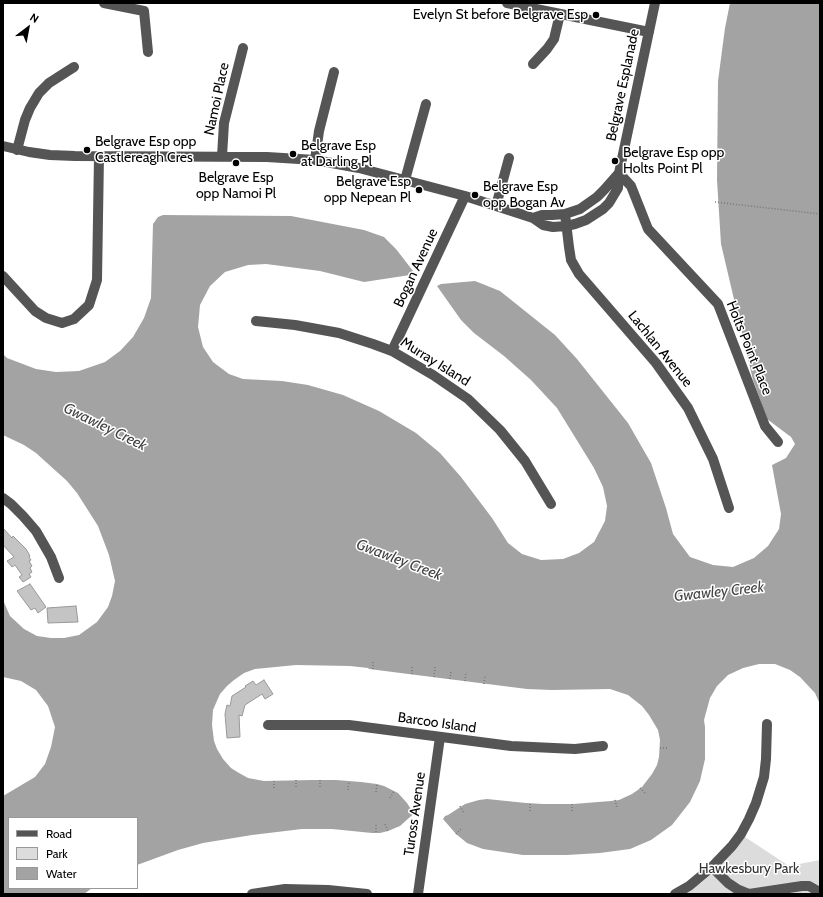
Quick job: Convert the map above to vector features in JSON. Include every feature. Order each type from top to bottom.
[{"type":"street","points":[[104,3],[144,11],[148,52]]},
{"type":"street","points":[[509,3],[649,32]]},
{"type":"street","name":"Belgrave Esplanade","points":[[3,146],[17,150],[50,155],[222,156],[315,160],[359,168],[464,196],[533,218],[543,225],[553,227],[566,226],[586,220],[603,209],[609,203],[618,188],[619,173],[655,3]]},
{"type":"street","points":[[533,64],[554,39],[560,14]]},
{"type":"street","name":"Namoi Place","points":[[222,156],[224,123],[243,48]]},
{"type":"street","points":[[17,150],[25,120],[39,93],[49,83],[74,67]]},
{"type":"street","points":[[315,160],[319,131],[334,72]]},
{"type":"street","points":[[405,180],[426,104]]},
{"type":"street","points":[[3,276],[35,312],[46,318],[62,323],[74,319],[90,305],[97,280],[99,156]]},
{"type":"street","points":[[496,206],[509,158]]},
{"type":"street","name":"Belgrave Esplanade","points":[[533,218],[542,215],[565,214],[580,209],[604,190],[619,173]]},
{"type":"street","name":"Holts Point Place","points":[[619,173],[631,186],[648,229],[718,304],[765,426],[778,442]]},
{"type":"street","name":"Bogan Avenue","points":[[392,351],[464,196]]},
{"type":"street","name":"Lachlan Avenue","points":[[565,214],[568,247],[572,260],[579,274],[656,363],[688,408],[713,459],[728,508]]},
{"type":"street","name":"Murray Island","points":[[256,321],[295,325],[338,333],[392,351],[432,375],[468,399],[500,430],[525,461],[551,504]]},
{"type":"street","points":[[3,498],[23,516],[36,531],[51,557],[59,578]]},
{"type":"street","points":[[675,894],[689,886],[712,867],[741,834],[749,819],[761,789],[766,759],[767,724]]},
{"type":"street","name":"Barcoo Island","points":[[268,725],[350,725],[511,746],[542,748],[575,749],[603,746]]},
{"type":"street","name":"Tuross Avenue","points":[[418,894],[440,737]]},
{"type":"street","points":[[712,867],[737,889],[750,894],[770,893],[802,886],[809,886],[820,894]]},
{"type":"street","points":[[252,894],[285,889],[367,894]]},
{"type":"path","points":[[715,202],[820,214]]},
{"type":"path","points":[[373,669],[374,660]]},
{"type":"path","points":[[412,666],[412,674]]},
{"type":"path","points":[[434,677],[435,667]]},
{"type":"path","points":[[450,679],[451,671]]},
{"type":"path","points":[[465,681],[466,672]]},
{"type":"path","points":[[484,684],[485,675]]},
{"type":"path","points":[[660,748],[669,748]]},
{"type":"path","points":[[296,780],[296,788]]},
{"type":"path","points":[[320,780],[320,787]]},
{"type":"path","points":[[274,781],[274,789]]},
{"type":"path","points":[[348,790],[349,782]]},
{"type":"path","points":[[376,792],[377,784]]},
{"type":"path","points":[[640,788],[646,794]]},
{"type":"path","points":[[390,798],[394,791]]},
{"type":"path","points":[[615,800],[617,808]]},
{"type":"path","points":[[530,804],[530,811]]},
{"type":"path","points":[[572,804],[572,812]]},
{"type":"path","points":[[460,806],[464,813]]},
{"type":"path","points":[[385,824],[388,831]]},
{"type":"path","points":[[376,825],[376,833]]},
{"type":"path","points":[[456,834],[462,828]]},
{"type":"green space","name":"Hawkesbury Park","points":[[745,837],[789,866],[820,860],[820,894],[682,894],[701,883],[712,874]]},
{"type":"water","name":"Gwawley Creek","points":[[730,3],[820,3],[820,704],[815,693],[800,677],[790,670],[775,664],[759,664],[743,668],[728,675],[717,686],[710,698],[704,720],[705,759],[700,781],[690,802],[672,825],[651,840],[630,849],[567,855],[523,855],[483,849],[467,843],[456,834],[443,819],[445,816],[465,804],[479,800],[487,799],[543,804],[573,804],[619,800],[632,794],[642,787],[657,765],[660,740],[658,730],[649,715],[642,706],[628,695],[610,689],[527,689],[350,666],[296,665],[255,669],[244,673],[227,686],[220,694],[213,710],[212,725],[214,741],[223,759],[231,768],[248,778],[264,781],[336,780],[377,784],[398,793],[414,814],[400,826],[380,833],[332,829],[302,829],[252,835],[203,843],[178,850],[138,865],[138,817],[8,817],[8,889],[91,889],[84,894],[3,894],[3,796],[35,777],[45,764],[51,747],[55,727],[48,706],[36,690],[21,681],[3,677],[3,600],[10,616],[24,629],[37,636],[64,638],[79,635],[97,622],[108,607],[115,581],[109,555],[98,526],[77,493],[67,481],[36,453],[24,445],[3,435],[3,354],[7,358],[36,369],[56,372],[79,371],[105,362],[120,351],[133,337],[144,318],[151,298],[153,224],[158,217],[163,215],[291,216],[364,230],[384,237],[396,249],[413,271],[410,275],[364,282],[320,271],[266,264],[248,265],[225,272],[210,286],[200,305],[198,327],[203,347],[213,362],[229,374],[243,379],[282,381],[308,385],[343,395],[379,411],[416,433],[440,453],[461,477],[492,518],[508,543],[522,554],[541,560],[563,559],[579,553],[594,542],[605,521],[607,506],[603,487],[594,468],[557,408],[531,380],[504,356],[474,333],[461,320],[437,286],[441,284],[475,281],[500,291],[555,335],[577,359],[628,423],[651,463],[673,534],[690,557],[713,565],[733,567],[754,558],[768,546],[779,529],[781,514],[772,465],[786,458],[795,444],[791,437],[767,419],[753,380],[721,244],[717,180],[718,81]]},
{"type":"building","points":[[3,528],[12,538],[13,536],[26,549],[30,556],[29,557],[31,560],[29,561],[32,566],[30,568],[32,572],[29,574],[31,577],[23,582],[19,577],[22,575],[15,565],[12,567],[7,561],[14,557],[3,545]]},
{"type":"building","points":[[30,584],[46,607],[38,613],[35,608],[31,610],[17,591]]},
{"type":"building","points":[[76,606],[78,622],[48,623],[47,608]]},
{"type":"building","points":[[264,680],[273,694],[265,699],[262,694],[245,705],[242,716],[239,715],[240,737],[227,738],[225,714],[227,705],[230,706],[232,696],[253,681],[256,685]]},
{"type":"place","name":"Evelyn St before Belgrave Esp","points":[[596,15]]},
{"type":"place","name":"Belgrave Esp opp Castlereagh Cres","points":[[87,150]]},
{"type":"place","name":"Belgrave Esp at Darling Pl","points":[[293,154]]},
{"type":"place","name":"Belgrave Esp opp Holts Point Pl","points":[[615,161]]},
{"type":"place","name":"Belgrave Esp opp Namoi Pl","points":[[236,163]]},
{"type":"place","name":"Belgrave Esp opp Nepean Pl","points":[[419,190]]},
{"type":"place","name":"Belgrave Esp opp Bogan Av","points":[[475,195]]}]
